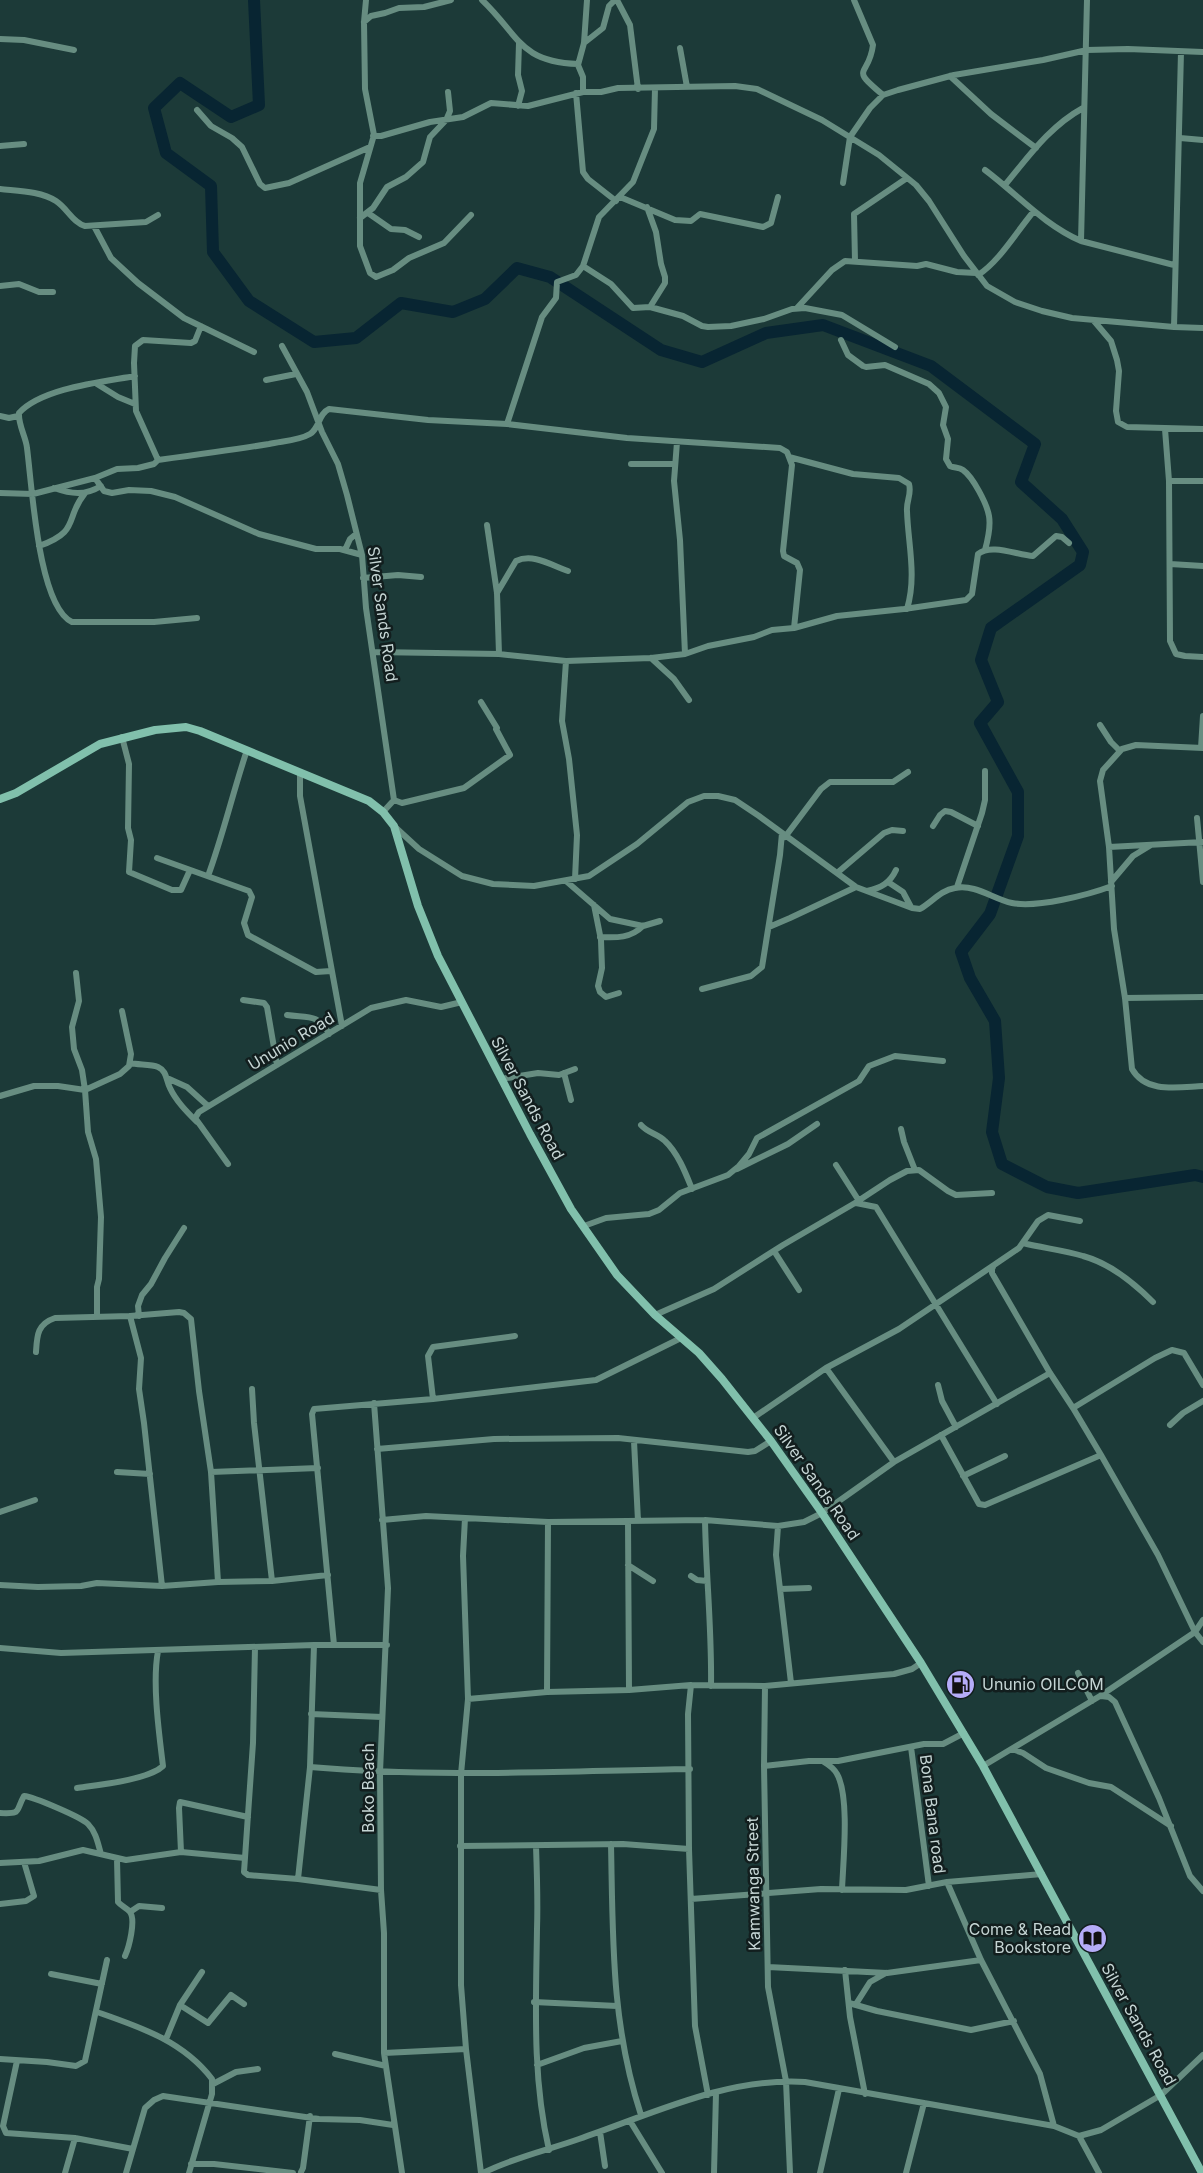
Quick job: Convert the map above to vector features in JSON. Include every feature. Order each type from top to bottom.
[{"type":"street","points":[[366,0],[365,89],[373,136],[360,183],[360,246],[370,273],[376,277],[393,270],[409,258],[444,243],[471,215]]},
{"type":"street","points":[[364,22],[370,16],[399,8],[424,7],[451,0]]},
{"type":"street","points":[[482,0],[527,50],[545,59],[579,64]]},
{"type":"street","points":[[587,0],[584,42],[579,64],[583,77],[580,92],[583,172],[588,178],[618,199],[686,222],[700,214],[765,227],[771,224],[778,197]]},
{"type":"street","points":[[584,42],[603,28],[609,6],[616,0],[630,25],[638,89]]},
{"type":"street","points":[[854,0],[873,45],[862,76],[883,95]]},
{"type":"street","points":[[1081,241],[1087,0]]},
{"type":"street","points":[[0,39],[24,40],[74,50]]},
{"type":"street","points":[[518,106],[522,91],[518,75],[519,43]]},
{"type":"street","points":[[680,48],[687,87]]},
{"type":"street","points":[[843,183],[850,137],[870,108],[883,95],[950,76],[1087,50],[1203,52]]},
{"type":"street","points":[[1174,327],[1174,266],[1180,138],[1180,52]]},
{"type":"street","points":[[950,76],[991,114],[1036,148]]},
{"type":"street","points":[[373,136],[381,136],[448,118],[463,117],[491,103],[534,105],[580,92],[735,86],[757,89],[798,107],[850,137],[879,155],[907,178],[922,191],[987,286],[1015,302],[1042,311],[1094,321],[1203,328]]},
{"type":"street","points":[[507,424],[543,317],[555,298],[557,282],[576,274],[583,266],[599,217],[633,182],[654,129],[655,88]]},
{"type":"street","points":[[360,218],[368,213],[384,190],[406,177],[423,162],[430,137],[448,118],[450,111],[448,92]]},
{"type":"street","points":[[1005,185],[1060,123],[1083,108]]},
{"type":"street","points":[[197,110],[211,126],[232,138],[242,147],[260,184],[265,188],[289,183],[370,147]]},
{"type":"street","points":[[1180,138],[1203,140]]},
{"type":"street","points":[[0,146],[24,144]]},
{"type":"street","points":[[986,170],[1050,225],[1081,241],[1174,266]]},
{"type":"street","points":[[855,261],[854,214],[907,178]]},
{"type":"street","points":[[0,189],[29,192],[55,200],[79,224],[94,226],[146,222],[158,215]]},
{"type":"street","points":[[647,207],[656,232],[665,277],[665,283],[650,307]]},
{"type":"street","points":[[797,308],[837,265],[845,261],[917,266],[926,264],[957,272],[977,274],[985,270],[997,258],[1034,211]]},
{"type":"street","points":[[368,213],[391,229],[405,230],[419,237]]},
{"type":"street","points":[[94,226],[111,258],[184,318],[254,352]]},
{"type":"street","points":[[583,266],[611,284],[633,308],[650,307],[683,316],[702,326],[731,326],[797,308],[842,315],[895,347]]},
{"type":"street","points":[[0,286],[19,284],[39,292],[53,292]]},
{"type":"street","points":[[1094,321],[1111,341],[1117,360],[1119,371],[1116,411],[1118,422],[1127,427],[1203,429]]},
{"type":"street","points":[[158,460],[136,411],[134,349],[140,341],[191,343],[195,341],[201,326]]},
{"type":"street","points":[[841,340],[848,355],[863,366],[885,365],[929,384],[939,393],[946,407],[943,417],[948,440],[946,459],[950,466],[962,469],[966,473],[977,489],[988,513],[985,550]]},
{"type":"street","name":"Silver Sands Road","points":[[282,346],[307,392],[338,464],[362,555],[363,578],[394,800]]},
{"type":"street","points":[[266,380],[296,374]]},
{"type":"street","points":[[135,376],[96,383],[37,399],[20,411],[18,416],[27,445],[39,546],[50,593],[58,610],[72,622],[154,622],[197,618]]},
{"type":"street","points":[[96,383],[118,397],[135,404]]},
{"type":"street","points":[[0,493],[33,494],[95,478],[117,469],[138,468],[154,464],[158,460],[294,439],[310,434],[323,412],[329,409],[428,420],[507,424],[677,441],[780,448],[788,454],[853,474],[899,478],[909,484],[911,492],[907,512],[912,580],[907,609]]},
{"type":"street","points":[[0,416],[9,418],[18,416]]},
{"type":"street","points":[[1165,429],[1169,481],[1172,647],[1176,654],[1203,657]]},
{"type":"street","points":[[677,441],[674,481],[684,593],[685,654]]},
{"type":"street","points":[[788,454],[792,465],[783,551],[784,556],[794,561],[800,570],[794,628]]},
{"type":"street","points":[[631,464],[675,464]]},
{"type":"street","points":[[95,478],[104,491],[112,493],[129,490],[151,491],[175,497],[259,534],[316,549],[330,548],[362,555]]},
{"type":"street","points":[[1169,481],[1203,481]]},
{"type":"street","points":[[54,488],[71,493],[85,493],[101,486]]},
{"type":"street","points":[[39,546],[65,532],[85,493]]},
{"type":"street","points":[[487,525],[497,593],[499,654]]},
{"type":"street","points":[[345,550],[350,539],[356,534]]},
{"type":"street","points":[[374,652],[499,654],[566,661],[651,658],[685,654],[708,646],[754,637],[772,630],[794,628],[837,616],[966,600],[971,598],[978,554],[985,550],[1033,556],[1056,536],[1062,537],[1069,543]]},
{"type":"street","points":[[497,593],[516,561],[521,559],[535,558],[568,571]]},
{"type":"street","points":[[1170,564],[1203,566]]},
{"type":"street","points":[[363,578],[399,575],[421,577]]},
{"type":"street","points":[[651,658],[674,679],[689,700]]},
{"type":"street","points":[[566,661],[562,722],[569,759],[577,835],[575,879]]},
{"type":"street","points":[[383,812],[394,800],[402,803],[464,788],[510,755],[481,702]]},
{"type":"street","points":[[1203,716],[1202,748],[1136,745],[1120,751],[1103,770],[1100,781],[1109,847],[1114,929],[1125,998],[1131,1070],[1136,1078],[1148,1084],[1163,1087],[1203,1086]]},
{"type":"street","points":[[1100,725],[1110,742],[1120,751]]},
{"type":"street","points":[[0,799],[16,793],[93,748],[122,737],[155,730],[186,727],[369,801],[419,849],[462,876],[493,884],[534,886],[589,876],[637,844],[688,802],[704,796],[735,800],[856,886],[911,908],[920,909],[941,894],[957,887],[967,886],[1011,903],[1022,904],[1070,898],[1112,884],[1133,856],[1151,844]]},
{"type":"street","points":[[122,737],[129,764],[128,828],[131,840],[129,872],[172,890],[181,890],[190,870]]},
{"type":"street","points":[[208,876],[226,828],[228,807],[247,750]]},
{"type":"street","points":[[957,887],[985,800],[985,771]]},
{"type":"street","points":[[300,772],[300,796],[342,1026]]},
{"type":"street","points":[[702,989],[751,976],[762,967],[784,835],[821,789],[830,782],[893,782],[908,772]]},
{"type":"street","points":[[933,826],[945,811],[978,826]]},
{"type":"street","points":[[1197,818],[1203,882]]},
{"type":"street","name":"Silver Sands Road","points":[[394,826],[422,916],[438,956],[571,1209],[617,1275],[655,1316],[699,1353],[771,1441],[822,1513],[921,1663],[983,1766],[1199,2168]]},
{"type":"street","points":[[837,873],[884,833],[892,830],[903,831]]},
{"type":"street","points":[[1109,847],[1201,842]]},
{"type":"street","points":[[158,858],[245,889],[251,894],[244,923],[248,935],[316,972],[331,971]]},
{"type":"street","points":[[866,891],[878,889],[888,882],[896,870]]},
{"type":"street","points":[[566,881],[610,919],[643,926]]},
{"type":"street","points":[[888,882],[903,892],[911,908]]},
{"type":"street","points":[[769,927],[856,886]]},
{"type":"street","points":[[594,905],[600,937],[602,968],[598,986],[600,992],[606,997],[619,993]]},
{"type":"street","points":[[600,937],[625,937],[635,933],[643,926],[660,921]]},
{"type":"street","points":[[76,973],[79,1001],[72,1028],[74,1049],[86,1090],[88,1132],[96,1159],[101,1217],[97,1317]]},
{"type":"street","points":[[1125,998],[1203,997]]},
{"type":"street","points":[[243,999],[264,1003],[267,1007],[278,1065]]},
{"type":"street","name":"Ununio Road","points":[[198,1122],[196,1115],[208,1106],[371,1008],[406,1000],[441,1007],[462,1002]]},
{"type":"street","points":[[0,1096],[34,1086],[86,1090],[120,1074],[130,1063],[131,1054],[122,1011]]},
{"type":"street","points":[[287,1015],[307,1016],[320,1020],[329,1034]]},
{"type":"street","points":[[732,1171],[749,1154],[758,1138],[860,1081],[869,1066],[895,1056],[942,1061]]},
{"type":"street","points":[[130,1063],[157,1066],[165,1072],[176,1098],[198,1122],[228,1164]]},
{"type":"street","points":[[501,1079],[538,1073],[564,1074],[575,1069]]},
{"type":"street","points":[[564,1074],[571,1100]]},
{"type":"street","points":[[167,1078],[187,1087],[208,1106]]},
{"type":"street","points":[[584,1226],[606,1218],[649,1214],[659,1210],[680,1193],[788,1144],[817,1124]]},
{"type":"street","points":[[641,1125],[646,1131],[665,1141],[684,1171],[692,1189]]},
{"type":"street","points":[[901,1129],[915,1170]]},
{"type":"street","points":[[836,1165],[857,1202],[876,1207],[997,1404]]},
{"type":"street","points":[[655,1316],[714,1288],[908,1171],[915,1170],[924,1173],[956,1195],[992,1193]]},
{"type":"street","points":[[753,1418],[826,1368],[899,1329],[1019,1248],[1038,1221],[1048,1215],[1080,1221]]},
{"type":"street","points":[[139,1316],[138,1306],[142,1295],[184,1228]]},
{"type":"street","points":[[1023,1243],[1085,1256],[1124,1277],[1153,1302]]},
{"type":"street","points":[[774,1251],[799,1290]]},
{"type":"street","points":[[994,1265],[992,1273],[1101,1455],[1158,1555],[1195,1632],[1203,1642]]},
{"type":"street","points":[[36,1352],[38,1331],[48,1321],[55,1318],[139,1316],[179,1312],[191,1318],[198,1391],[211,1472],[218,1582]]},
{"type":"street","points":[[130,1316],[141,1358],[139,1389],[162,1586]]},
{"type":"street","points":[[433,1399],[428,1356],[433,1347],[515,1336]]},
{"type":"street","points":[[334,1645],[312,1414],[314,1409],[433,1399],[596,1380],[609,1376],[681,1338]]},
{"type":"street","points":[[1074,1408],[1172,1350],[1184,1353],[1203,1384]]},
{"type":"street","points":[[826,1368],[894,1462]]},
{"type":"street","points":[[382,1520],[426,1516],[548,1522],[705,1520],[778,1526],[804,1522],[822,1513],[894,1462],[1050,1373]]},
{"type":"street","points":[[938,1385],[942,1401],[956,1426]]},
{"type":"street","points":[[252,1389],[272,1581]]},
{"type":"street","points":[[1170,1425],[1183,1413],[1203,1401]]},
{"type":"street","name":"Boko Beach","points":[[374,1403],[388,1588],[380,1772],[384,2053],[402,2173]]},
{"type":"street","points":[[941,1435],[979,1504],[985,1505],[1101,1455]]},
{"type":"street","points":[[377,1449],[494,1439],[618,1438],[748,1452],[755,1451],[771,1441]]},
{"type":"street","points":[[634,1441],[638,1521]]},
{"type":"street","points":[[963,1476],[1005,1456]]},
{"type":"street","points":[[211,1472],[260,1472],[318,1468]]},
{"type":"street","points":[[117,1472],[150,1474]]},
{"type":"street","points":[[0,1512],[35,1500]]},
{"type":"street","points":[[465,1518],[463,1556],[468,1699],[461,1774],[461,1985],[466,2049],[482,2173],[600,2132],[641,2115],[716,2092],[744,2085],[786,2081],[805,2082],[1054,2126],[1079,2136],[1088,2135],[1161,2095],[1203,2055]]},
{"type":"street","points":[[705,1520],[712,1649],[711,1686]]},
{"type":"street","points":[[628,1521],[629,1690]]},
{"type":"street","points":[[547,1692],[548,1522]]},
{"type":"street","points":[[778,1526],[776,1555],[791,1683]]},
{"type":"street","points":[[628,1564],[653,1581]]},
{"type":"street","points":[[0,1585],[49,1587],[97,1583],[162,1586],[272,1581],[328,1575]]},
{"type":"street","points":[[691,1576],[697,1580],[707,1581]]},
{"type":"street","points":[[780,1589],[809,1588]]},
{"type":"street","points":[[983,1766],[1100,1696],[1195,1632],[1203,1620]]},
{"type":"street","points":[[298,1879],[310,1767],[314,1645]]},
{"type":"street","points":[[0,1648],[61,1653],[387,1645]]},
{"type":"street","points":[[255,1647],[254,1743],[247,1848],[243,1870],[246,1874],[381,1890]]},
{"type":"street","points":[[76,1788],[127,1780],[152,1773],[163,1766],[156,1675],[158,1651]]},
{"type":"street","points":[[468,1699],[547,1692],[629,1690],[691,1685],[765,1686],[894,1674],[921,1663]]},
{"type":"street","points":[[1078,1673],[1092,1701]]},
{"type":"street","points":[[691,1685],[688,1714],[689,1849],[695,2026],[708,2095]]},
{"type":"street","name":"Kamwanga Street","points":[[765,1686],[768,1987],[786,2081],[790,2173]]},
{"type":"street","points":[[1100,1696],[1109,1697],[1115,1702],[1171,1826],[1190,1876],[1203,1892]]},
{"type":"street","points":[[311,1714],[382,1717]]},
{"type":"street","points":[[764,1766],[841,1760],[929,1743],[943,1744],[964,1733]]},
{"type":"street","name":"Bona Bana road","points":[[911,1747],[929,1886]]},
{"type":"street","points":[[1012,1749],[1023,1753],[1046,1768],[1089,1784],[1111,1787],[1171,1826]]},
{"type":"street","points":[[837,1774],[841,1760]]},
{"type":"street","points":[[824,1762],[837,1774],[841,1782],[844,1805],[842,1890]]},
{"type":"street","points":[[310,1767],[461,1774],[690,1769]]},
{"type":"street","points":[[0,1813],[18,1811],[24,1796],[45,1802],[87,1823],[93,1831],[101,1854]]},
{"type":"street","points":[[181,1852],[180,1802],[248,1817]]},
{"type":"street","points":[[460,1846],[611,1844],[689,1849]]},
{"type":"street","points":[[611,1844],[612,1942],[616,2006],[630,2080],[641,2115]]},
{"type":"street","points":[[536,1846],[537,1927],[534,2002],[542,2119],[549,2150]]},
{"type":"street","points":[[0,1863],[39,1861],[83,1850],[117,1859],[141,1859],[181,1852],[245,1858]]},
{"type":"street","points":[[117,1859],[118,1902],[130,1912],[132,1921],[125,1956]]},
{"type":"street","points":[[0,1904],[26,1900],[34,1896],[24,1862]]},
{"type":"street","points":[[691,1899],[821,1889],[906,1890],[947,1882],[1042,1874]]},
{"type":"street","points":[[947,1882],[981,1960],[1040,2074],[1054,2126]]},
{"type":"street","points":[[130,1912],[139,1906],[162,1908]]},
{"type":"street","points":[[0,2059],[81,2065],[88,2056],[107,1960]]},
{"type":"street","points":[[768,1967],[887,1973],[981,1960]]},
{"type":"street","points":[[845,1970],[865,2094]]},
{"type":"street","points":[[166,2039],[180,2005],[202,1972]]},
{"type":"street","points":[[852,2004],[870,1982],[887,1973]]},
{"type":"street","points":[[51,1974],[102,1984]]},
{"type":"street","points":[[180,2005],[208,2023],[231,1995],[244,2004]]},
{"type":"street","points":[[534,2002],[616,2006]]},
{"type":"street","points":[[852,2004],[971,2030],[982,2030],[1014,2020]]},
{"type":"street","points":[[97,2012],[166,2039],[194,2059],[208,2074],[213,2084],[210,2102],[189,2173]]},
{"type":"street","points":[[537,2065],[584,2048],[622,2041]]},
{"type":"street","points":[[384,2053],[466,2049]]},
{"type":"street","points":[[336,2054],[386,2066]]},
{"type":"street","points":[[17,2061],[3,2126],[5,2132],[75,2138],[134,2149]]},
{"type":"street","points":[[213,2084],[236,2072],[258,2069]]},
{"type":"street","points":[[820,2173],[839,2089]]},
{"type":"street","points":[[714,2173],[716,2092]]},
{"type":"street","points":[[126,2173],[145,2108],[158,2097],[168,2096],[319,2119],[360,2120],[393,2125]]},
{"type":"street","points":[[906,2173],[924,2103]]},
{"type":"street","points":[[301,2172],[310,2116]]},
{"type":"street","points":[[630,2121],[663,2173]]},
{"type":"street","points":[[600,2132],[605,2166]]},
{"type":"street","points":[[1079,2136],[1099,2173]]},
{"type":"street","points":[[65,2173],[75,2138]]},
{"type":"street","points":[[191,2164],[237,2170],[309,2173]]},
{"type":"waterway","points":[[254,0],[259,105],[231,117],[180,83],[154,108],[166,153],[211,186],[213,252],[249,301],[314,342],[356,338],[401,303],[453,312],[485,299],[517,268],[550,277],[661,350],[702,362],[766,333],[823,325],[931,366],[1035,444],[1021,482],[1062,519],[1083,552],[1080,565],[991,628],[981,660],[998,702],[980,723],[1018,792],[1018,836],[990,914],[961,952],[970,978],[995,1021],[999,1078],[992,1132],[1002,1164],[1047,1187],[1078,1193],[1195,1175],[1203,1177]]},
{"type":"place","name":"Ununio OILCOM","points":[[961,1684]]},
{"type":"place","name":"Come & Read Bookstore","points":[[1092,1938]]}]
